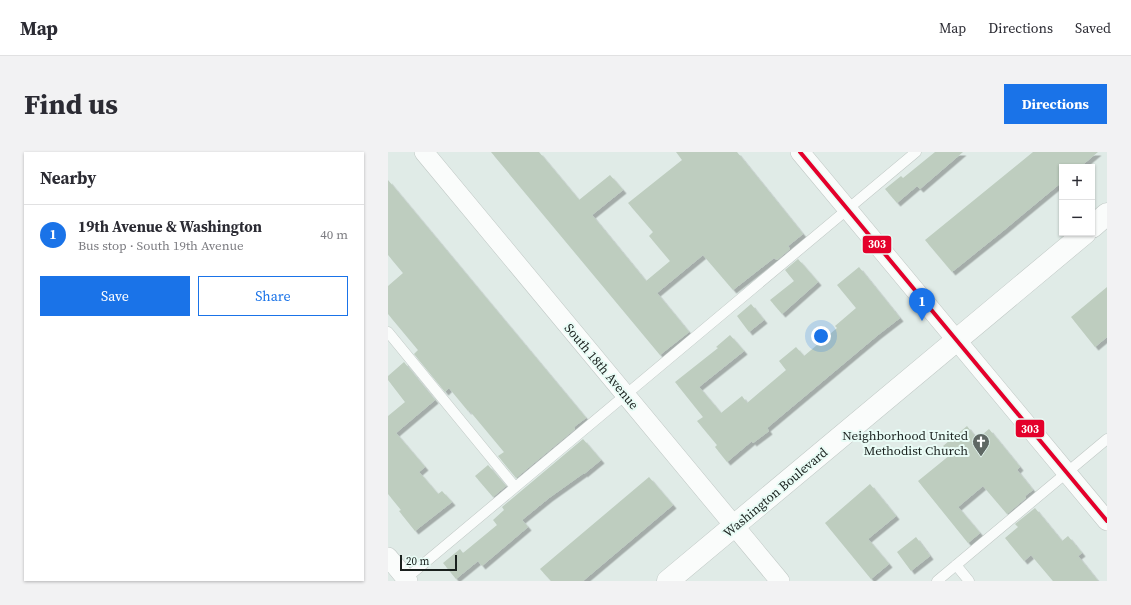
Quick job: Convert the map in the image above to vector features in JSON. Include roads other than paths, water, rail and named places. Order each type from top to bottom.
[{"type":"street","name":"South 18th Avenue","points":[[424,152],[780,581]]},
{"type":"street","points":[[800,152],[1107,520]]},
{"type":"street","points":[[1095,224],[1107,214]]},
{"type":"street","name":"Washington Boulevard","points":[[668,581],[1081,236]]},
{"type":"street","points":[[388,557],[406,580]]},
{"type":"lane","points":[[406,580],[916,152]]},
{"type":"lane","points":[[388,332],[515,487]]},
{"type":"lane","points":[[937,581],[1107,439]]},
{"type":"lane","points":[[956,566],[969,581]]},
{"type":"place","name":"19th Avenue & Washington","points":[[922,321]]},
{"type":"place","name":"Neighborhood United Methodist Church","points":[[981,457]]}]
